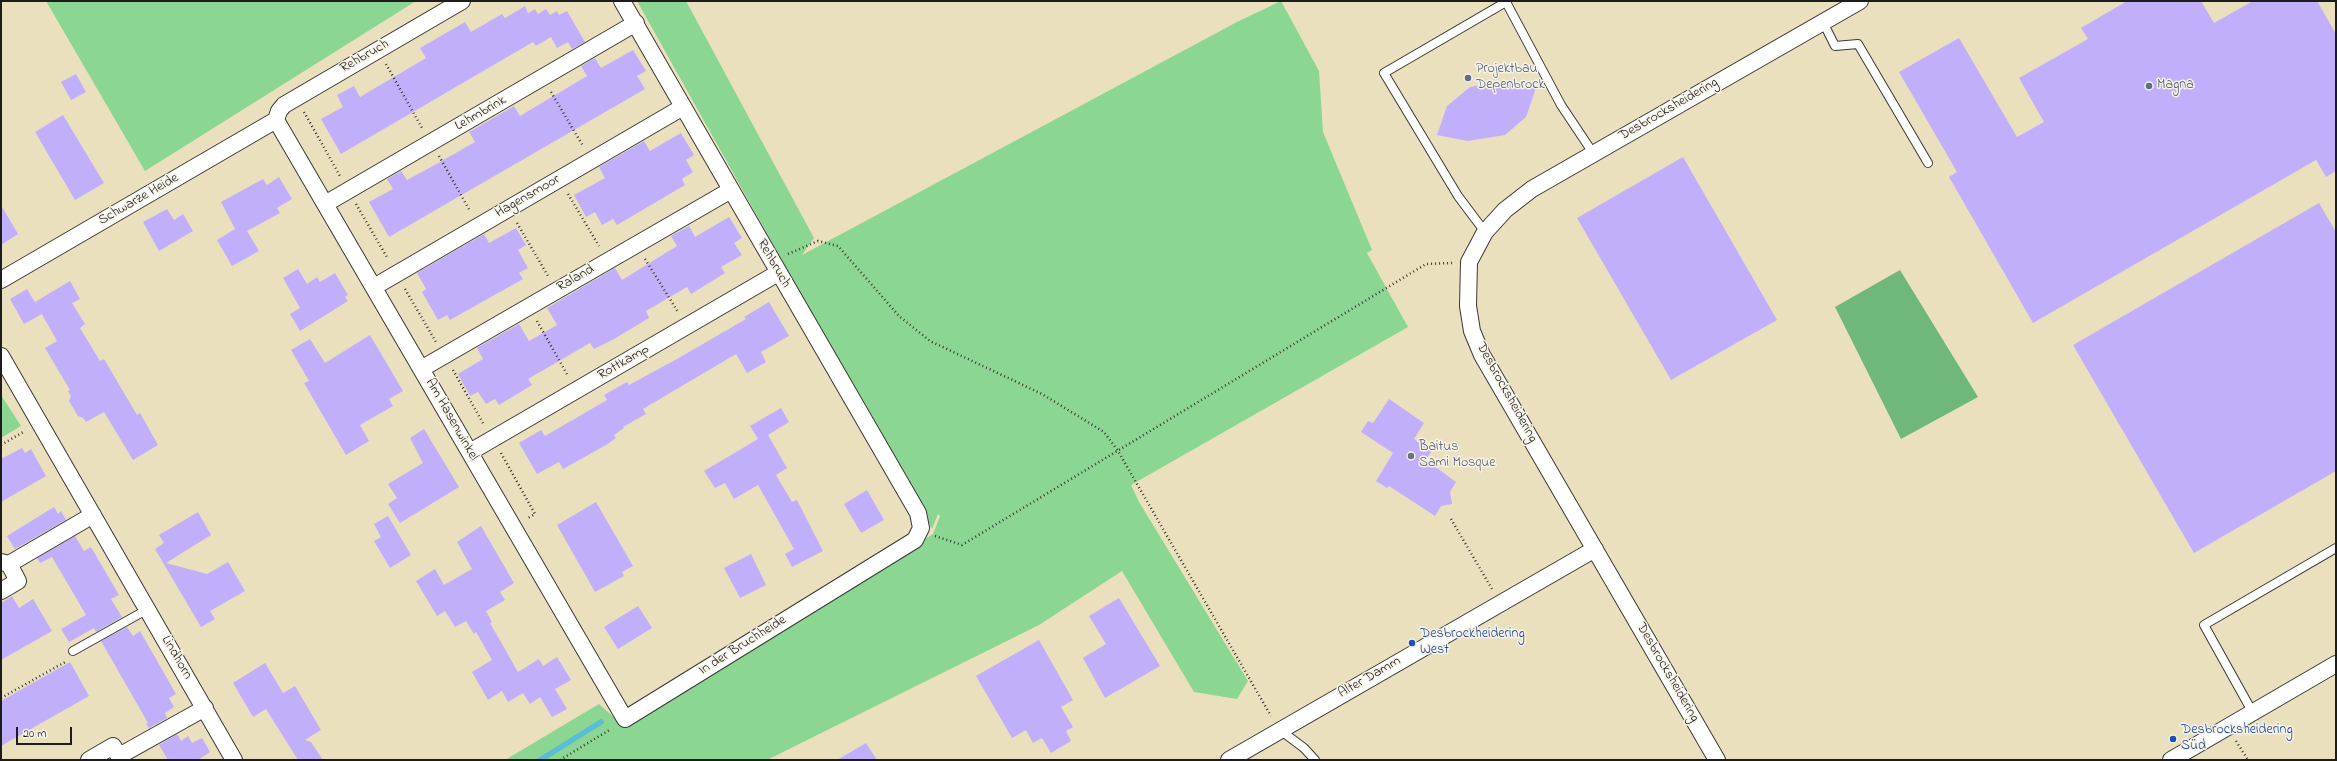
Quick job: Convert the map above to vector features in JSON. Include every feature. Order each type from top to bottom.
[{"type":"street","name":"Rehbruch","points":[[276,120],[282,108],[295,98],[462,1]]},
{"type":"street","name":"Rehbruch","points":[[622,1],[918,514],[921,528]]},
{"type":"street","name":"Desbrocksheidering","points":[[1717,760],[1482,355],[1472,331],[1468,306],[1469,262],[1485,232],[1505,210],[1532,189],[1860,1]]},
{"type":"street","name":"Lehmbrink","points":[[325,204],[636,23]]},
{"type":"street","name":"Hagensmoor","points":[[374,287],[683,107]]},
{"type":"street","name":"Am Hasenwinkel","points":[[276,120],[625,719]]},
{"type":"street","name":"Schwarze Heide","points":[[1,280],[276,120]]},
{"type":"street","name":"Raland","points":[[421,369],[731,190]]},
{"type":"street","name":"Rottkamp","points":[[470,452],[686,326],[775,267]]},
{"type":"street","name":"Lindhorn","points":[[1,356],[234,760]]},
{"type":"street","points":[[1,591],[18,581],[5,563],[93,515]]},
{"type":"street","name":"In der Bruchheide","points":[[625,719],[915,540],[921,528]]},
{"type":"street","name":"Alter Damm","points":[[1228,760],[1595,549]]},
{"type":"street","points":[[2171,760],[2336,664]]},
{"type":"street","points":[[89,760],[113,746],[120,758],[205,708]]},
{"type":"lane","points":[[1485,232],[1458,196],[1384,73],[1506,2],[1561,105],[1594,153]]},
{"type":"lane","points":[[1823,22],[1835,46],[1858,44],[1928,163]]},
{"type":"lane","points":[[2253,712],[2204,625],[2336,548]]},
{"type":"lane","points":[[73,651],[148,609]]},
{"type":"lane","points":[[1280,730],[1304,748],[1315,760]]},
{"type":"path","points":[[543,78],[592,160]]},
{"type":"path","points":[[295,98],[535,514],[513,528]]},
{"type":"path","points":[[559,180],[609,261]]},
{"type":"path","points":[[508,209],[557,290]]},
{"type":"path","points":[[775,267],[818,241],[838,246],[899,316],[930,341],[1042,394],[1104,432],[1118,450],[1280,730]]},
{"type":"path","points":[[636,244],[686,326]]},
{"type":"path","points":[[921,528],[940,539],[962,545],[1426,264],[1469,262]]},
{"type":"path","points":[[529,307],[576,391]]},
{"type":"path","points":[[1,445],[40,423]]},
{"type":"path","points":[[1450,519],[1501,603]]},
{"type":"path","points":[[1,698],[71,659],[74,657],[73,651]]},
{"type":"path","points":[[560,760],[625,719]]},
{"type":"path","points":[[2227,727],[2248,760]]},
{"type":"green space","points":[[46,1],[416,1],[145,171]]},
{"type":"green space","points":[[637,1],[686,1],[814,238],[802,255],[1237,22],[1281,1],[1319,71],[1323,132],[1372,250],[1367,253],[1408,327],[1131,485],[1139,502],[1248,681],[1237,699],[1194,692],[1122,571],[1039,625],[767,760],[505,760],[599,704],[626,728],[933,534],[940,516],[938,514],[932,529]]},
{"type":"green space","points":[[1900,270],[1978,397],[1901,439],[1835,307]]},
{"type":"green space","points":[[1,395],[21,426],[1,438]]},
{"type":"building","points":[[2127,1],[2201,1],[2214,23],[2253,1],[2317,1],[2336,34],[2336,171],[2326,177],[2316,160],[2033,323],[1949,177],[1957,172],[1899,72],[1959,38],[2017,137],[2044,122],[2019,78],[2088,39],[2081,28]]},
{"type":"building","points":[[525,6],[528,13],[535,9],[538,14],[546,9],[550,15],[557,11],[559,15],[567,11],[585,42],[572,49],[568,42],[557,48],[551,37],[536,46],[533,42],[341,154],[321,119],[343,107],[337,95],[354,86],[360,97],[426,58],[420,48],[465,22],[471,32],[502,14],[505,18]]},
{"type":"building","points":[[633,50],[646,71],[637,76],[645,89],[389,237],[369,202],[393,189],[387,179],[401,171],[407,180],[475,142],[469,132],[514,106],[520,116],[587,76],[581,66],[595,58],[601,68]]},
{"type":"building","points":[[76,74],[86,92],[71,100],[61,82]]},
{"type":"building","points":[[1504,81],[1536,88],[1526,117],[1505,135],[1468,141],[1437,135],[1447,106],[1470,87]]},
{"type":"building","points":[[63,115],[104,183],[75,200],[35,132]]},
{"type":"building","points":[[681,133],[694,155],[686,160],[693,172],[682,179],[685,185],[617,225],[613,219],[602,225],[595,212],[586,217],[574,195],[605,178],[599,167],[644,141],[650,151]]},
{"type":"building","points":[[1683,157],[1777,320],[1671,380],[1577,218]]},
{"type":"building","points":[[279,177],[292,199],[277,208],[280,213],[247,231],[259,251],[232,266],[217,240],[235,229],[221,202],[263,179],[267,185]]},
{"type":"building","points":[[2319,203],[2336,232],[2336,471],[2194,553],[2073,345]]},
{"type":"building","points":[[1,205],[18,234],[1,245]]},
{"type":"building","points":[[167,209],[174,220],[183,214],[193,231],[159,251],[143,222]]},
{"type":"building","points":[[729,217],[742,238],[734,243],[742,255],[721,267],[725,273],[691,294],[687,287],[646,311],[649,318],[614,339],[594,349],[590,343],[528,379],[532,385],[499,405],[495,399],[486,404],[478,392],[470,396],[458,374],[483,359],[477,348],[519,324],[529,341],[557,325],[547,308],[615,268],[622,280],[677,246],[671,236],[689,226],[695,237]]},
{"type":"building","points":[[516,228],[526,245],[518,250],[528,268],[519,273],[523,279],[450,320],[447,315],[438,320],[422,292],[426,289],[417,273],[484,234],[489,243]]},
{"type":"building","points":[[298,269],[307,284],[317,277],[320,282],[335,273],[348,295],[345,297],[348,301],[300,331],[290,314],[300,308],[283,278]]},
{"type":"building","points":[[70,281],[80,299],[72,303],[85,324],[80,328],[100,361],[104,359],[137,415],[140,413],[158,445],[133,460],[104,412],[86,422],[83,418],[78,416],[69,401],[71,396],[68,391],[70,390],[45,348],[57,341],[35,302]]},
{"type":"building","points":[[27,289],[42,314],[24,324],[10,299]]},
{"type":"building","points":[[769,302],[789,336],[761,352],[766,362],[747,373],[736,354],[643,409],[646,414],[623,427],[624,428],[614,435],[616,438],[606,445],[563,469],[559,462],[537,474],[519,443],[541,430],[545,436],[607,400],[604,395],[627,382],[629,385],[677,359],[746,319],[744,317]]},
{"type":"building","points":[[370,335],[403,391],[389,399],[393,406],[360,425],[369,441],[346,455],[304,383],[309,381],[291,350],[310,339],[325,363]]},
{"type":"building","name":"Baitus Sami Mosque","points":[[1389,399],[1424,423],[1414,439],[1432,450],[1426,460],[1456,482],[1450,492],[1452,504],[1441,506],[1435,516],[1389,486],[1387,488],[1376,481],[1393,453],[1361,432],[1368,421],[1373,423]]},
{"type":"building","points":[[781,408],[789,422],[768,435],[787,468],[776,475],[792,502],[797,500],[823,551],[792,567],[785,554],[794,549],[758,485],[734,499],[725,483],[715,488],[704,471],[758,439],[750,426]]},
{"type":"building","points":[[424,429],[459,487],[400,523],[388,504],[397,498],[388,484],[423,463],[410,438]]},
{"type":"building","points":[[22,448],[25,453],[31,449],[46,476],[1,502],[1,459]]},
{"type":"building","points":[[867,490],[884,520],[861,533],[844,504]]},
{"type":"building","points":[[596,502],[633,566],[622,572],[624,576],[595,592],[557,525]]},
{"type":"building","points":[[54,507],[58,514],[61,511],[66,520],[15,549],[7,536]]},
{"type":"building","points":[[198,512],[211,535],[166,563],[207,574],[228,562],[245,591],[210,611],[215,619],[201,627],[155,549],[164,543],[159,535]]},
{"type":"building","points":[[388,516],[411,555],[390,568],[374,541],[381,537],[374,524]]},
{"type":"building","points":[[481,526],[514,583],[500,592],[505,600],[486,611],[492,622],[490,623],[518,672],[539,659],[543,666],[557,657],[571,680],[555,689],[567,709],[552,717],[540,697],[530,704],[523,693],[508,702],[502,691],[488,700],[472,672],[492,660],[476,632],[474,634],[466,621],[455,627],[445,611],[437,616],[416,581],[435,569],[444,585],[472,569],[457,542]]},
{"type":"building","points":[[75,536],[84,551],[91,547],[119,595],[111,599],[122,617],[96,632],[94,628],[69,642],[61,629],[86,615],[52,557],[40,563],[37,558]]},
{"type":"building","points":[[751,554],[766,585],[740,598],[724,568]]},
{"type":"building","points":[[12,596],[19,608],[33,599],[52,631],[1,660],[1,603]]},
{"type":"building","points":[[1119,598],[1160,666],[1105,698],[1083,658],[1106,644],[1089,616]]},
{"type":"building","points":[[638,606],[652,628],[618,649],[604,627]]},
{"type":"building","points":[[127,627],[133,636],[140,631],[176,694],[169,698],[174,707],[165,713],[167,718],[149,728],[146,724],[148,723],[101,641]]},
{"type":"building","points":[[1039,640],[1073,700],[1061,707],[1073,727],[1066,731],[1071,741],[1051,753],[1042,738],[1033,743],[1026,730],[1012,738],[976,676]]},
{"type":"building","points":[[70,662],[89,696],[1,746],[1,701]]},
{"type":"building","points":[[265,663],[283,693],[295,686],[321,730],[305,740],[311,742],[323,760],[298,760],[266,709],[253,717],[233,683]]},
{"type":"building","points":[[177,734],[181,741],[188,736],[192,743],[202,738],[210,752],[198,760],[168,760],[159,745]]},
{"type":"building","points":[[866,743],[877,760],[837,760]]},
{"type":"waterway","points":[[540,760],[601,722]]},
{"type":"place","name":"Projektbau Depenbrock","points":[[1468,78]]},
{"type":"place","name":"Magna","points":[[2149,86]]},
{"type":"place","name":"Baitus Sami Mosque","points":[[1411,456]]},
{"type":"place","name":"Desbrockheidering West","points":[[1412,643]]},
{"type":"place","name":"Desbrocksheidering Süd","points":[[2173,739]]}]
